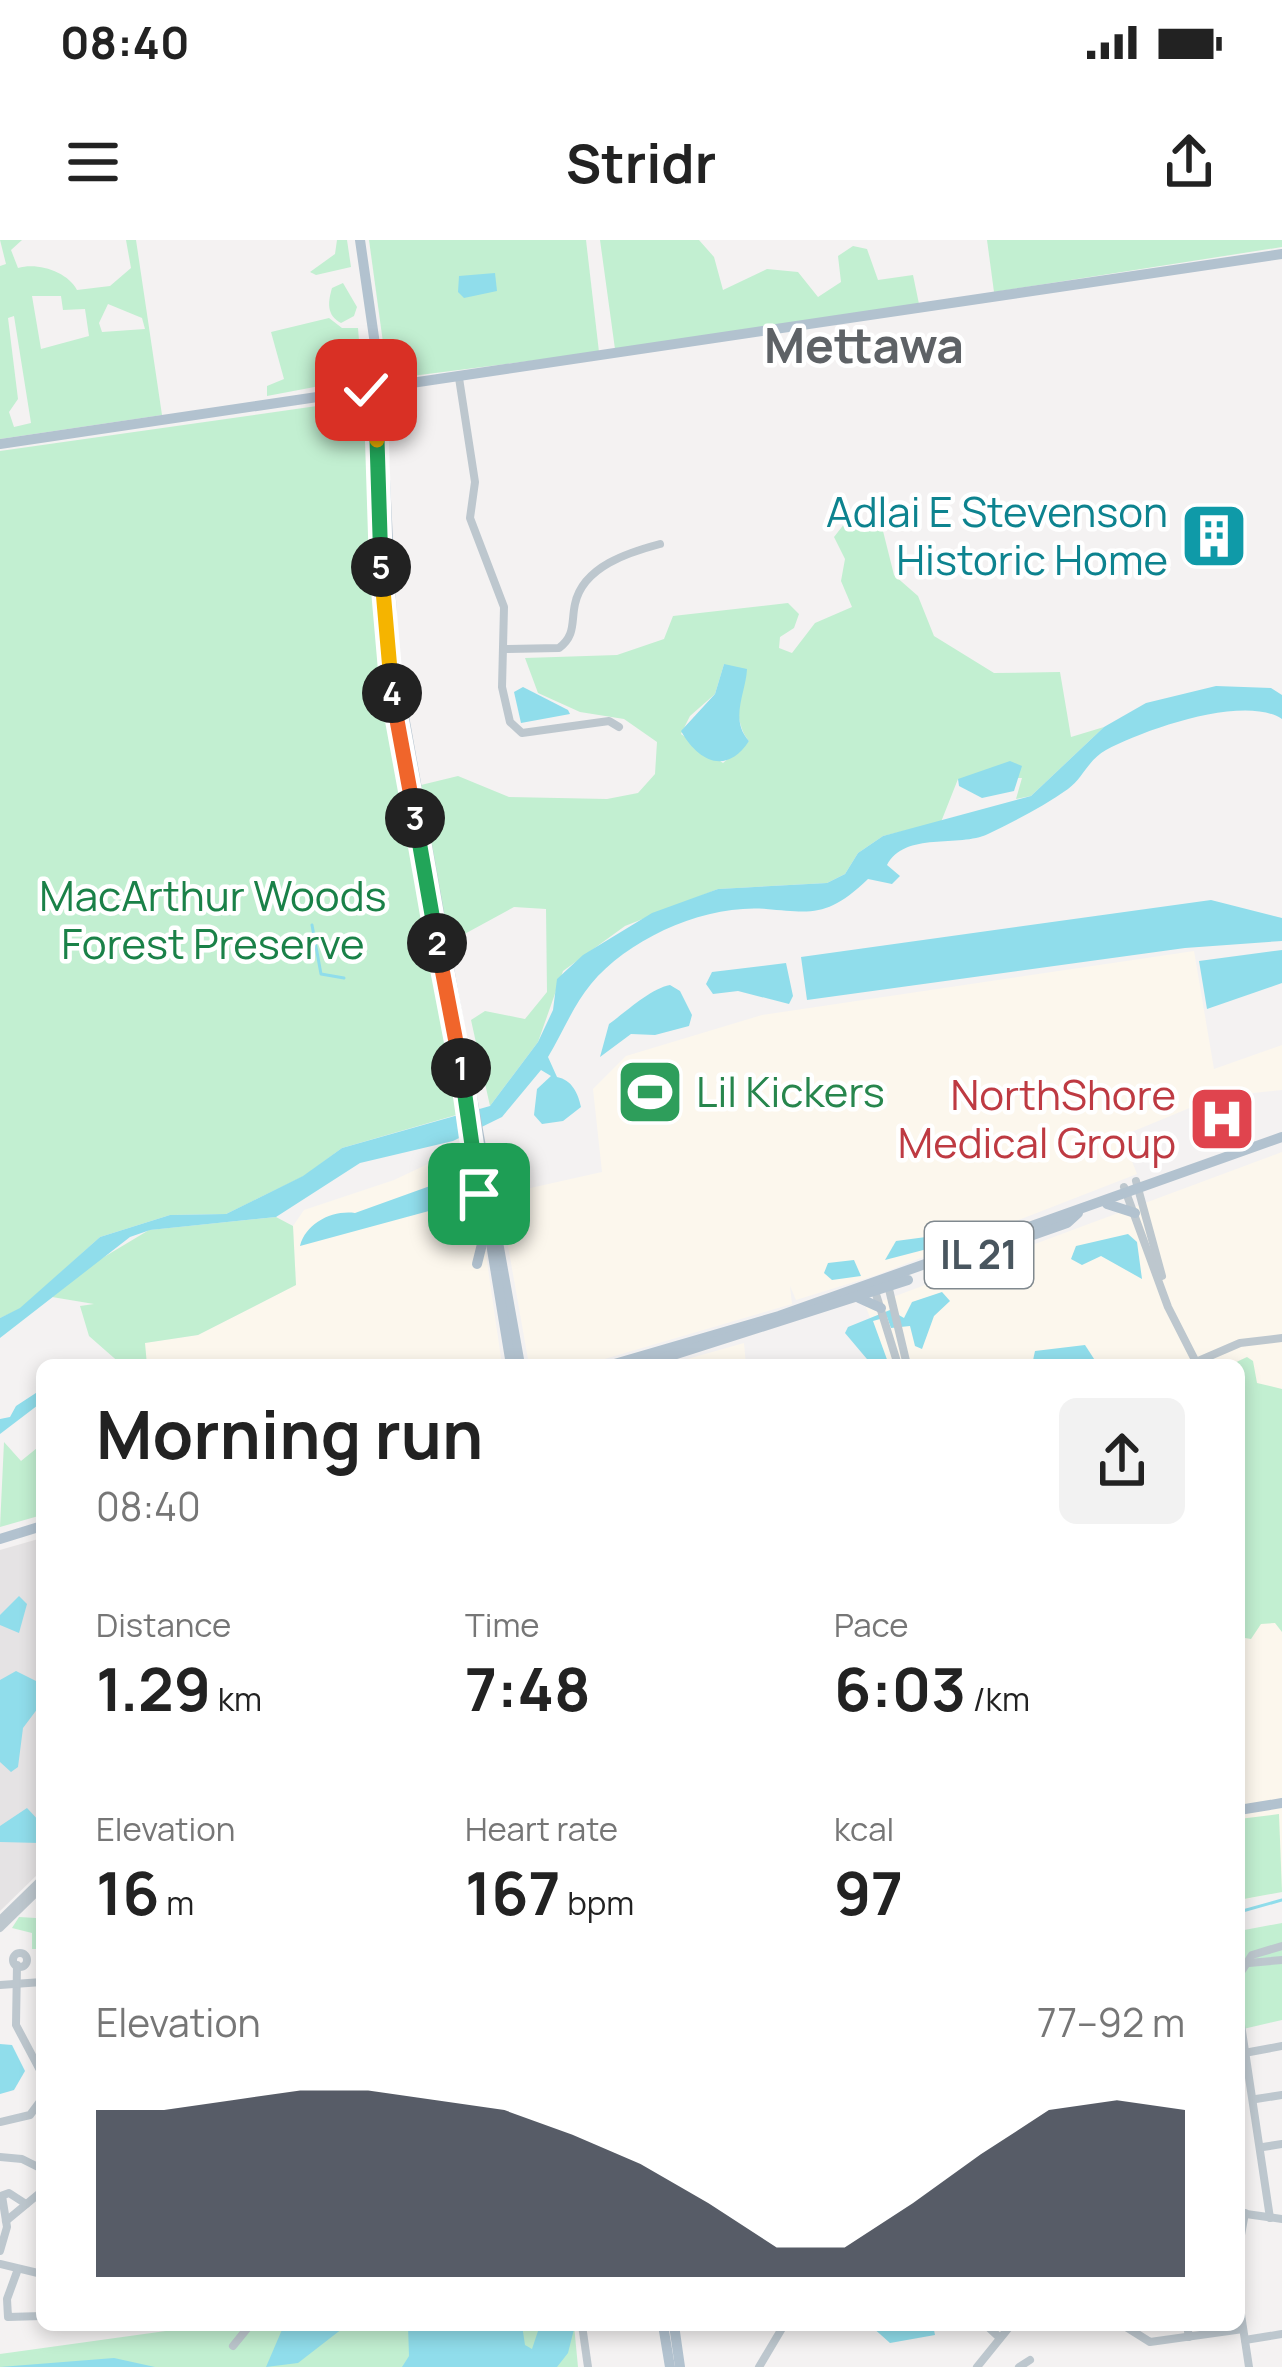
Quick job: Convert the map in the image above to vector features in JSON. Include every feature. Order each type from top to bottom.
[{"type":"main road","points":[[357,240],[377,388],[390,675],[519,1359]]},
{"type":"main road","points":[[0,444],[1282,254]]},
{"type":"main road","name":"IL 21","points":[[661,1359],[856,1298],[890,1273],[950,1258],[1078,1214],[1132,1188],[1282,1137]]},
{"type":"main road","points":[[477,1264],[484,1255],[478,1145]]},
{"type":"main road","points":[[479,1194],[507,1359]]},
{"type":"main road","points":[[1103,1204],[1135,1213]]},
{"type":"main road","name":"IL 21","points":[[631,1359],[1070,1222],[1078,1214]]},
{"type":"main road","points":[[856,1298],[882,1312]]},
{"type":"main road","points":[[0,1539],[36,1528]]},
{"type":"main road","points":[[1245,1809],[1282,1804]]},
{"type":"main road","points":[[664,2331],[670,2367]]},
{"type":"main road","points":[[675,2331],[680,2367]]},
{"type":"street","points":[[459,378],[475,482],[470,518],[504,607],[502,687],[517,731],[609,721],[619,727]]},
{"type":"street","points":[[504,649],[559,648],[574,627],[580,591],[620,552],[660,544]]},
{"type":"street","points":[[1132,1188],[1135,1213],[1190,1359]]},
{"type":"street","points":[[1132,1188],[1175,1323]]},
{"type":"street","points":[[881,1282],[882,1312],[900,1359]]},
{"type":"street","points":[[881,1282],[899,1316],[902,1359]]},
{"type":"street","points":[[1202,1359],[1240,1343],[1282,1338]]},
{"type":"street","points":[[0,1924],[36,1889]]},
{"type":"street","points":[[1245,1968],[1262,1950],[1282,1946]]},
{"type":"street","points":[[1248,1964],[1282,1960]]},
{"type":"street","points":[[17,1965],[18,2032],[36,2064]]},
{"type":"street","points":[[0,1985],[36,1982]]},
{"type":"street","points":[[1245,2052],[1282,2046]]},
{"type":"street","points":[[1245,2056],[1256,2099],[1270,2218]]},
{"type":"street","points":[[1256,2099],[1282,2095]]},
{"type":"street","points":[[0,2122],[30,2115],[36,2107]]},
{"type":"street","points":[[1263,2147],[1282,2144]]},
{"type":"street","points":[[0,2157],[36,2166]]},
{"type":"street","points":[[0,2252],[6,2221],[1,2196],[9,2193],[26,2204]]},
{"type":"street","points":[[1270,2195],[1282,2193]]},
{"type":"street","points":[[6,2221],[36,2196]]},
{"type":"street","points":[[1245,2214],[1282,2219]]},
{"type":"street","points":[[0,2264],[36,2273]]},
{"type":"street","points":[[18,2270],[7,2299],[8,2317],[36,2317]]},
{"type":"street","points":[[233,2346],[245,2331]]},
{"type":"street","points":[[582,2331],[588,2367]]},
{"type":"street","points":[[759,2367],[780,2331]]},
{"type":"street","points":[[992,2331],[1000,2338]]},
{"type":"street","points":[[978,2366],[1006,2331]]},
{"type":"street","points":[[1131,2331],[1147,2342],[1282,2334]]},
{"type":"street","points":[[1188,2331],[1189,2337]]},
{"type":"street","points":[[1244,2331],[1249,2367]]},
{"type":"street","points":[[1019,2367],[1030,2360]]},
{"type":"shaded area","points":[[1194,951],[1214,1069],[1282,1045],[1282,1090],[1216,1097],[1122,1136],[1137,1174],[877,1275],[796,1300],[790,1286],[792,1304],[604,1359],[528,1359],[499,1195],[602,1172],[593,1089],[626,1056],[762,1015]]},
{"type":"shaded area","points":[[470,1144],[501,1359],[146,1359],[144,1343],[198,1335],[296,1285],[293,1226],[304,1210],[394,1180]]},
{"type":"shaded area","points":[[1282,1152],[1282,1891],[1245,1900],[1245,1359],[886,1359],[866,1307]]},
{"type":"shaded area","points":[[744,1343],[745,1359],[687,1359]]},
{"type":"shaded area","points":[[36,1540],[36,1876],[0,1911],[0,1550]]},
{"type":"green space","points":[[0,240],[22,240],[11,250],[18,268],[52,270],[77,290],[110,286],[131,268],[126,240],[136,240],[162,415],[0,439],[0,266],[6,264]],"holes":[[[32,296],[61,296],[63,310],[85,309],[89,336],[41,349]],[[108,304],[142,318],[145,329],[102,332],[99,323]],[[14,316],[31,423],[14,427],[9,412],[18,399],[8,318]]]},
{"type":"green space","points":[[337,240],[347,240],[351,267],[316,275],[310,272],[335,254]]},
{"type":"green space","points":[[369,240],[586,240],[599,352],[388,379]]},
{"type":"green space","points":[[600,240],[699,240],[714,257],[723,290],[767,269],[798,272],[818,297],[841,282],[838,256],[853,246],[867,249],[878,280],[913,275],[919,304],[615,349]]},
{"type":"green space","points":[[987,240],[1282,240],[1282,247],[994,292]]},
{"type":"green space","points":[[343,283],[357,307],[354,316],[341,323],[329,303],[332,288]]},
{"type":"green space","points":[[329,318],[342,328],[358,328],[362,378],[267,396],[267,386],[284,379],[271,332]]},
{"type":"green space","name":"MacArthur Woods Forest Preserve","points":[[352,401],[373,411],[381,646],[463,1113],[342,1148],[304,1176],[226,1214],[170,1215],[100,1237],[20,1309],[0,1318],[0,451]]},
{"type":"green space","points":[[845,523],[882,527],[894,575],[918,596],[934,636],[994,673],[1060,672],[1071,737],[1104,727],[1031,796],[1016,799],[1022,778],[958,779],[941,822],[883,836],[858,853],[845,874],[827,883],[718,889],[625,926],[563,971],[538,1042],[490,1106],[471,1020],[485,1011],[525,1019],[547,992],[546,909],[514,907],[448,943],[421,785],[458,776],[509,797],[607,799],[638,793],[655,774],[657,742],[624,719],[580,712],[538,693],[525,658],[617,655],[664,639],[673,616],[788,603],[799,614],[794,628],[780,637],[779,648],[792,653],[815,623],[852,607],[841,581],[845,559],[834,537]],"holes":[[[724,664],[740,724],[749,741],[723,763],[681,734],[690,716],[715,694]]]},
{"type":"green space","points":[[276,1217],[293,1226],[296,1285],[198,1335],[145,1343],[146,1359],[115,1359],[89,1336],[80,1306],[94,1304],[52,1297],[94,1263],[149,1230]]},
{"type":"green space","points":[[1243,1359],[1253,1361],[1257,1383],[1282,1389],[1282,1632],[1275,1623],[1261,1624],[1251,1639],[1245,1638]]},
{"type":"green space","points":[[4,1442],[21,1461],[36,1449],[36,1517],[0,1527]]},
{"type":"green space","points":[[1279,1814],[1282,1892],[1245,1899],[1245,1818]]},
{"type":"green space","points":[[19,1917],[36,1918],[36,1949],[32,1949],[32,1933],[12,1928]]},
{"type":"green space","points":[[1282,1923],[1282,2020],[1245,2029],[1245,1930]]},
{"type":"green space","points":[[166,2331],[575,2331],[578,2367],[0,2367],[0,2354]]},
{"type":"water","points":[[495,273],[497,291],[464,298],[458,292],[459,276]]},
{"type":"water","points":[[724,664],[747,669],[739,715],[749,741],[722,761],[704,757],[681,731],[715,694]]},
{"type":"water","points":[[1216,686],[1271,688],[1282,695],[1282,719],[1244,710],[1144,733],[1106,750],[1068,789],[988,834],[919,844],[895,854],[887,865],[900,876],[892,884],[868,879],[820,910],[743,909],[694,918],[626,952],[585,992],[548,1057],[557,1077],[574,1088],[581,1107],[563,1121],[542,1124],[534,1115],[537,1089],[551,1076],[541,1070],[502,1117],[453,1141],[360,1163],[276,1217],[150,1230],[130,1237],[0,1338],[0,1318],[20,1308],[100,1237],[170,1215],[226,1214],[303,1176],[342,1148],[490,1106],[538,1042],[553,1010],[557,979],[583,955],[652,913],[718,889],[827,883],[845,874],[858,853],[883,836],[1031,796],[1104,727],[1146,703]]},
{"type":"water","points":[[523,687],[570,714],[521,723],[514,692]]},
{"type":"water","points":[[1010,761],[1022,766],[1014,791],[982,798],[959,786],[958,779]]},
{"type":"water","points":[[1211,900],[1282,918],[1282,941],[1185,948],[807,1000],[801,957]]},
{"type":"water","points":[[1282,950],[1282,983],[1207,1009],[1199,961]]},
{"type":"water","points":[[786,963],[793,996],[789,1004],[738,991],[713,994],[706,984],[712,972]]},
{"type":"water","points":[[670,985],[680,991],[692,1015],[689,1026],[655,1035],[631,1034],[600,1057],[609,1024]]},
{"type":"water","points":[[455,1177],[462,1202],[300,1246],[308,1231],[329,1216],[355,1213]]},
{"type":"water","points":[[1128,1234],[1137,1242],[1142,1279],[1101,1256],[1082,1265],[1071,1259],[1076,1246]]},
{"type":"water","points":[[926,1237],[933,1242],[931,1248],[885,1260],[896,1241]]},
{"type":"water","points":[[854,1260],[861,1276],[832,1280],[824,1273],[828,1263]]},
{"type":"water","points":[[942,1292],[950,1301],[934,1316],[922,1349],[915,1346],[910,1326],[891,1328],[887,1317],[873,1321],[887,1359],[867,1359],[845,1333],[848,1327],[890,1310],[904,1318],[912,1302]]},
{"type":"water","points":[[1085,1345],[1094,1359],[1033,1359],[1035,1351]]},
{"type":"water","points":[[36,1393],[36,1407],[0,1434],[0,1419],[10,1417],[16,1406]]},
{"type":"water","points":[[19,1596],[27,1604],[19,1633],[0,1625],[0,1615]]},
{"type":"water","points":[[16,1671],[36,1681],[36,1711],[23,1728],[18,1767],[11,1772],[0,1762],[0,1680]]},
{"type":"water","points":[[27,1808],[36,1818],[36,1843],[0,1842],[0,1826]]},
{"type":"water","points":[[0,2044],[12,2045],[25,2071],[14,2090],[0,2094]]},
{"type":"water","points":[[281,2331],[339,2331],[298,2363],[266,2367]]},
{"type":"water","points":[[408,2331],[523,2331],[525,2345],[532,2349],[538,2331],[574,2331],[568,2353],[557,2367],[402,2367],[409,2356]]},
{"type":"water","points":[[877,2331],[934,2331],[935,2335],[890,2343]]},
{"type":"water","points":[[114,2358],[155,2367],[0,2367]]},
{"type":"waterway","points":[[312,925],[321,974],[344,978]]},
{"type":"waterway","points":[[1245,1910],[1282,1900]]},
{"type":"place","name":"Adlai E Stevenson Historic Home","points":[[1214,536]]},
{"type":"place","name":"Lil Kickers","points":[[650,1092]]},
{"type":"place","name":"NorthShore Medical Group","points":[[1222,1119]]},
{"type":"district","name":"Mettawa","points":[[864,346]]},
{"type":"route","points":[[366,390],[374,389],[382,581],[394,706],[475,1146],[479,1194]]}]
